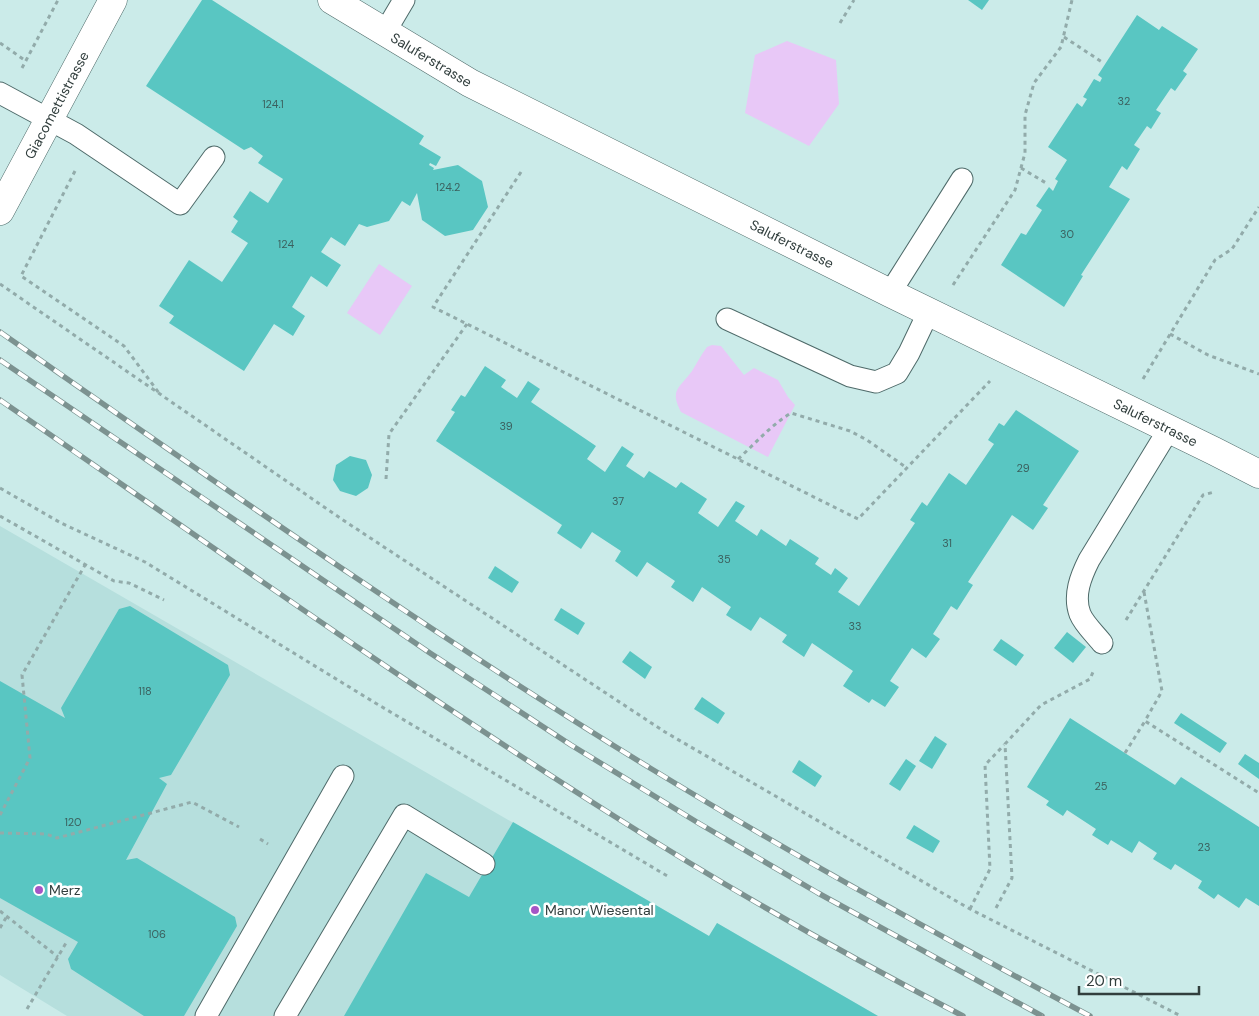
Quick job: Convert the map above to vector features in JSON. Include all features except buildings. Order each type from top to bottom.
[{"type":"street","name":"Giacomettistrasse","points":[[0,211],[113,0]]},
{"type":"street","name":"Saluferstrasse","points":[[332,0],[470,83],[890,293],[1259,474]]},
{"type":"lane","points":[[385,32],[404,0]]},
{"type":"lane","points":[[0,93],[76,134],[180,204],[214,157]]},
{"type":"lane","points":[[890,293],[962,179]]},
{"type":"lane","points":[[727,319],[850,376],[876,382],[897,373],[929,311]]},
{"type":"lane","points":[[1102,643],[1080,614],[1078,597],[1080,578],[1089,560],[1169,429]]},
{"type":"lane","points":[[206,1016],[344,776]]},
{"type":"lane","points":[[285,1016],[404,815],[484,864]]},
{"type":"path","points":[[0,43],[26,61],[58,0]]},
{"type":"path","points":[[840,23],[854,0]]},
{"type":"path","points":[[949,291],[1015,190],[1025,154],[1024,115],[1034,83],[1061,47],[1072,0]]},
{"type":"path","points":[[1064,37],[1102,62]]},
{"type":"path","points":[[76,134],[80,163],[21,276],[124,346],[161,395]]},
{"type":"path","points":[[1021,168],[1046,183]]},
{"type":"path","points":[[521,172],[433,307],[858,519],[992,379]]},
{"type":"path","points":[[1139,386],[1215,260],[1232,249],[1259,208]]},
{"type":"path","points":[[0,284],[343,520],[665,732],[970,909],[1181,1016]]},
{"type":"path","points":[[386,479],[389,434],[467,324]]},
{"type":"path","points":[[1170,334],[1208,355],[1259,374]]},
{"type":"path","points":[[738,459],[777,422],[791,413],[850,431],[868,440],[907,468]]},
{"type":"path","points":[[0,488],[62,522],[145,562],[386,709],[669,876]]},
{"type":"path","points":[[1124,623],[1203,495],[1221,490]]},
{"type":"path","points":[[0,516],[114,581],[129,583],[164,600]]},
{"type":"path","points":[[0,815],[30,758],[22,675],[85,565]]},
{"type":"path","points":[[1125,753],[1162,691],[1144,591]]},
{"type":"path","points":[[970,909],[990,868],[985,765],[1041,705],[1090,679],[1094,671]]},
{"type":"path","points":[[1145,721],[1259,793]]},
{"type":"path","points":[[996,908],[1012,878],[1005,744]]},
{"type":"path","points":[[0,833],[46,834],[57,838],[192,802],[239,827]]},
{"type":"path","points":[[0,911],[58,957]]},
{"type":"path","points":[[0,928],[7,916]]},
{"type":"path","points":[[27,1009],[66,943]]},
{"type":"shaded area","points":[[787,41],[836,60],[839,104],[809,146],[745,113],[755,55]]},
{"type":"shaded area","points":[[379,264],[412,286],[380,335],[347,313]]},
{"type":"shaded area","points":[[712,345],[721,346],[744,375],[754,368],[778,380],[795,405],[768,457],[681,412],[676,393],[707,347]]},
{"type":"shaded area","points":[[0,526],[709,936],[717,923],[878,1016],[67,1016],[0,975]]},
{"type":"railway","points":[[0,332],[403,610],[567,716],[704,801],[813,864],[1090,1016]]},
{"type":"railway","points":[[0,360],[430,653],[571,745],[818,893],[1042,1016]]},
{"type":"railway","points":[[0,400],[381,663],[614,816],[786,920],[963,1016]]},
{"type":"place","name":"Merz","points":[[39,890]]},
{"type":"place","name":"Manor Wiesental","points":[[535,910]]}]
